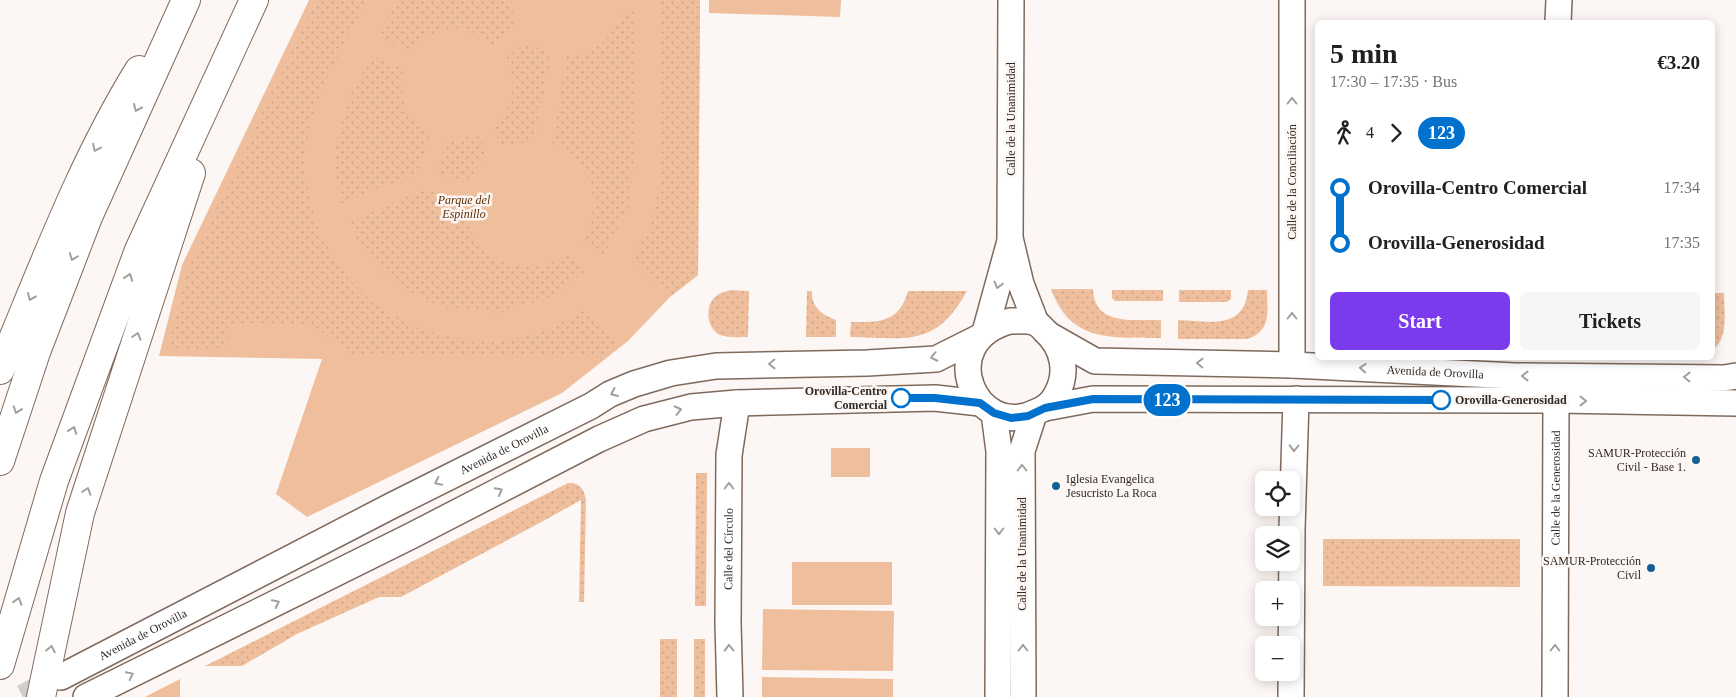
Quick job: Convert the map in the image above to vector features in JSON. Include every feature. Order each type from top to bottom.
[{"type":"highway","points":[[0,370],[71,200],[116,106],[181,0]]},
{"type":"highway","points":[[0,461],[36,352],[88,217],[186,0]]},
{"type":"highway","points":[[0,665],[54,481],[139,250],[254,0]]},
{"type":"highway","points":[[41,697],[80,513],[234,41]]},
{"type":"street","name":"Calle de la Unanimidad","points":[[1011,0],[1010,238],[1021,284],[1043,330]]},
{"type":"street","name":"Calle de la Conciliación","points":[[1292,0],[1292,364]]},
{"type":"street","points":[[1558,0],[1558,20]]},
{"type":"street","name":"Calle de la Unanimidad","points":[[982,335],[1010,238]]},
{"type":"street","points":[[86,697],[644,418],[691,407],[736,403],[935,398],[987,408],[1011,418],[1028,416],[1039,411],[1056,396],[1064,373],[1062,356],[1043,330],[1010,321],[999,324],[982,335],[970,353],[967,366],[969,382],[987,408]]},
{"type":"street","name":"Avenida de Orovilla","points":[[1043,330],[1095,362],[1292,364],[1556,378],[1724,378],[1736,376]]},
{"type":"street","name":"Avenida de Orovilla","points":[[61,677],[392,505],[591,406],[610,394],[634,384],[671,372],[716,366],[936,359],[982,335]]},
{"type":"street","name":"Avenida de Orovilla","points":[[1039,411],[1093,399],[1296,400],[1556,378],[1736,403]]},
{"type":"street","name":"Calle de la Generosidad","points":[[1555,697],[1556,378]]},
{"type":"street","points":[[1291,697],[1292,529],[1296,400]]},
{"type":"street","name":"Calle del Círculo","points":[[730,697],[728,624],[730,455],[736,403]]},
{"type":"street","name":"Calle de la Unanimidad","points":[[987,408],[999,451],[998,697]]},
{"type":"street","name":"Calle de la Unanimidad","points":[[1023,697],[1022,451],[1039,411]]},
{"type":"green space","name":"Parque del Espinillo","points":[[309,0],[700,0],[698,275],[670,297],[628,341],[562,393],[307,517],[276,494],[322,359],[159,356],[182,265]]},
{"type":"green space","points":[[316,0],[367,0],[335,61],[317,103],[307,147],[306,169],[308,188],[317,225],[334,259],[345,274],[380,307],[414,327],[447,336],[464,340],[507,340],[547,329],[584,311],[618,341],[598,357],[357,356],[310,324],[228,323],[227,348],[167,349],[189,267]]},
{"type":"green space","points":[[397,0],[512,0],[512,11],[519,26],[493,45],[487,39],[471,32],[453,30],[435,33],[427,37],[412,51],[379,36]]},
{"type":"green space","points":[[661,0],[700,0],[698,275],[670,297],[632,261],[648,230],[656,203],[660,175]]},
{"type":"green space","points":[[709,0],[841,0],[840,17],[709,13]]},
{"type":"green space","points":[[634,12],[634,151],[630,203],[603,256],[582,240],[592,218],[593,207],[591,185],[587,175],[572,155],[552,143],[567,55],[587,52],[595,48],[613,30],[622,13]]},
{"type":"green space","points":[[526,42],[543,51],[551,58],[534,139],[502,145],[493,130],[493,125],[503,115],[512,94],[513,79],[507,63],[507,57]]},
{"type":"green space","points":[[371,55],[403,69],[402,90],[406,106],[415,120],[432,133],[418,173],[340,204],[334,154],[346,105]]},
{"type":"green space","points":[[477,134],[489,154],[477,167],[469,183],[436,173],[448,138],[459,139]]},
{"type":"green space","points":[[423,190],[466,200],[468,220],[474,237],[485,250],[499,260],[516,266],[533,267],[551,263],[568,254],[584,272],[557,295],[500,313],[441,307],[396,285],[361,249],[349,222]]},
{"type":"green space","points":[[1051,289],[1093,289],[1095,301],[1100,310],[1108,315],[1128,320],[1161,320],[1161,338],[1110,337],[1082,328],[1070,320],[1060,307]]},
{"type":"green space","points":[[730,290],[749,291],[748,337],[720,335],[715,332],[708,317],[708,311],[715,297]]},
{"type":"green space","points":[[1112,290],[1163,290],[1163,301],[1115,301],[1112,298]]},
{"type":"green space","points":[[1179,290],[1231,290],[1231,299],[1227,302],[1179,302]]},
{"type":"green space","points":[[1248,290],[1267,290],[1266,320],[1261,331],[1255,336],[1247,339],[1178,339],[1178,320],[1212,322],[1232,318],[1240,312],[1245,303]]},
{"type":"green space","points":[[807,291],[812,291],[813,302],[818,310],[836,320],[836,337],[806,337]]},
{"type":"green space","points":[[908,291],[967,291],[944,322],[931,331],[918,336],[903,338],[850,337],[851,322],[879,321],[894,315],[904,302]]},
{"type":"green space","points":[[1715,293],[1724,293],[1725,324],[1718,344],[1715,347]]},
{"type":"green space","points":[[831,448],[870,448],[870,477],[831,477]]},
{"type":"green space","points":[[696,473],[707,473],[706,606],[695,606]]},
{"type":"green space","points":[[568,483],[581,487],[586,500],[584,602],[579,602],[581,500],[401,597],[379,597],[297,634],[242,666],[205,666]]},
{"type":"green space","points":[[1323,539],[1520,539],[1520,587],[1323,586]]},
{"type":"green space","points":[[792,562],[892,562],[892,605],[792,605]]},
{"type":"green space","points":[[763,609],[894,611],[893,671],[762,670]]},
{"type":"green space","points":[[660,639],[677,639],[677,697],[660,697]]},
{"type":"green space","points":[[694,639],[705,639],[705,697],[694,697]]},
{"type":"green space","points":[[762,677],[893,679],[893,697],[762,697]]},
{"type":"green space","points":[[180,679],[180,697],[145,697]]},
{"type":"tunnel","points":[[23,697],[56,679]]},
{"type":"bus line","name":"123","points":[[901,398],[935,398],[980,403],[994,413],[1011,418],[1028,416],[1045,408],[1093,399],[1441,400]]},
{"type":"place","name":"Orovilla-Centro Comercial","points":[[901,398]]},
{"type":"place","name":"Orovilla-Generosidad","points":[[1441,400]]},
{"type":"place","name":"SAMUR-Protección Civil - Base 1.","points":[[1696,460]]},
{"type":"place","name":"Iglesia Evangelica Jesucristo La Roca","points":[[1056,486]]},
{"type":"place","name":"SAMUR-Protección Civil","points":[[1651,568]]}]
